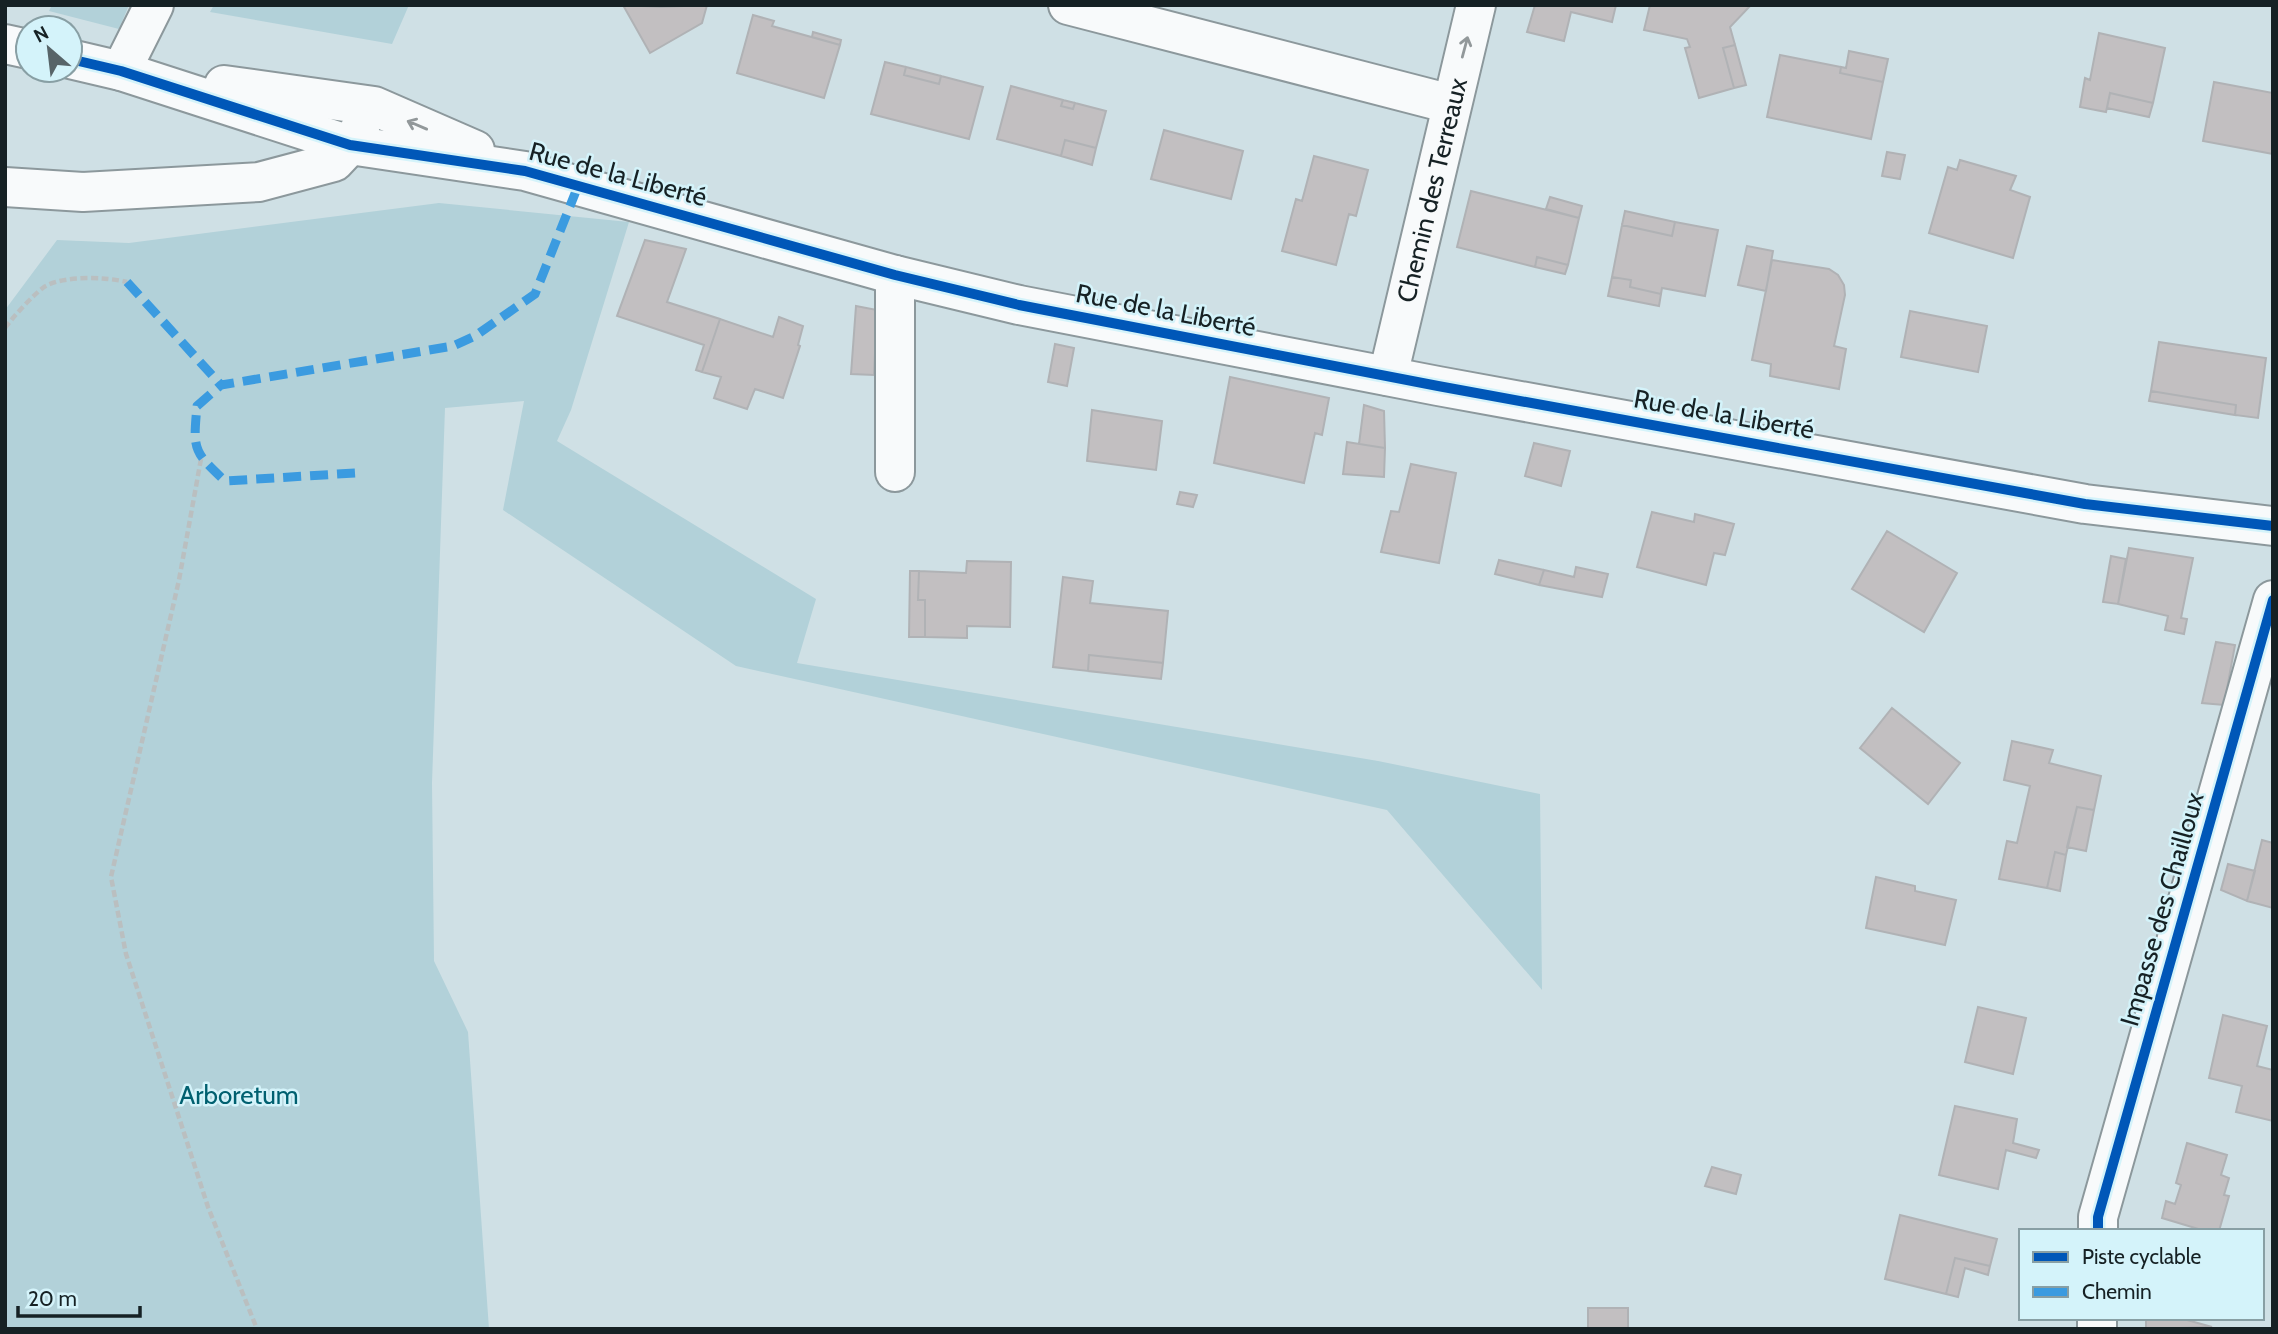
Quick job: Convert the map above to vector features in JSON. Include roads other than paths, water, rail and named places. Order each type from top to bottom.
[{"type":"street","points":[[121,71],[154,5]]},
{"type":"street","points":[[1068,5],[1451,104]]},
{"type":"street","name":"Chemin des Terreaux","points":[[1388,376],[1476,5]]},
{"type":"street","name":"Rue de la Liberté","points":[[84,62],[121,71],[350,145],[525,171],[895,275],[1019,304],[1388,376],[2085,503],[2273,526]]},
{"type":"street","name":"Rue de la Liberté","points":[[121,71],[374,106],[525,171]]},
{"type":"street","points":[[5,187],[83,192],[259,182],[334,162],[350,145],[374,106]]},
{"type":"street","points":[[895,275],[895,472]]},
{"type":"street","name":"Impasse des Chailloux","points":[[2098,1229],[2098,1217],[2273,600]]},
{"type":"park label","name":"Arboretum","points":[[239,1095]]}]
